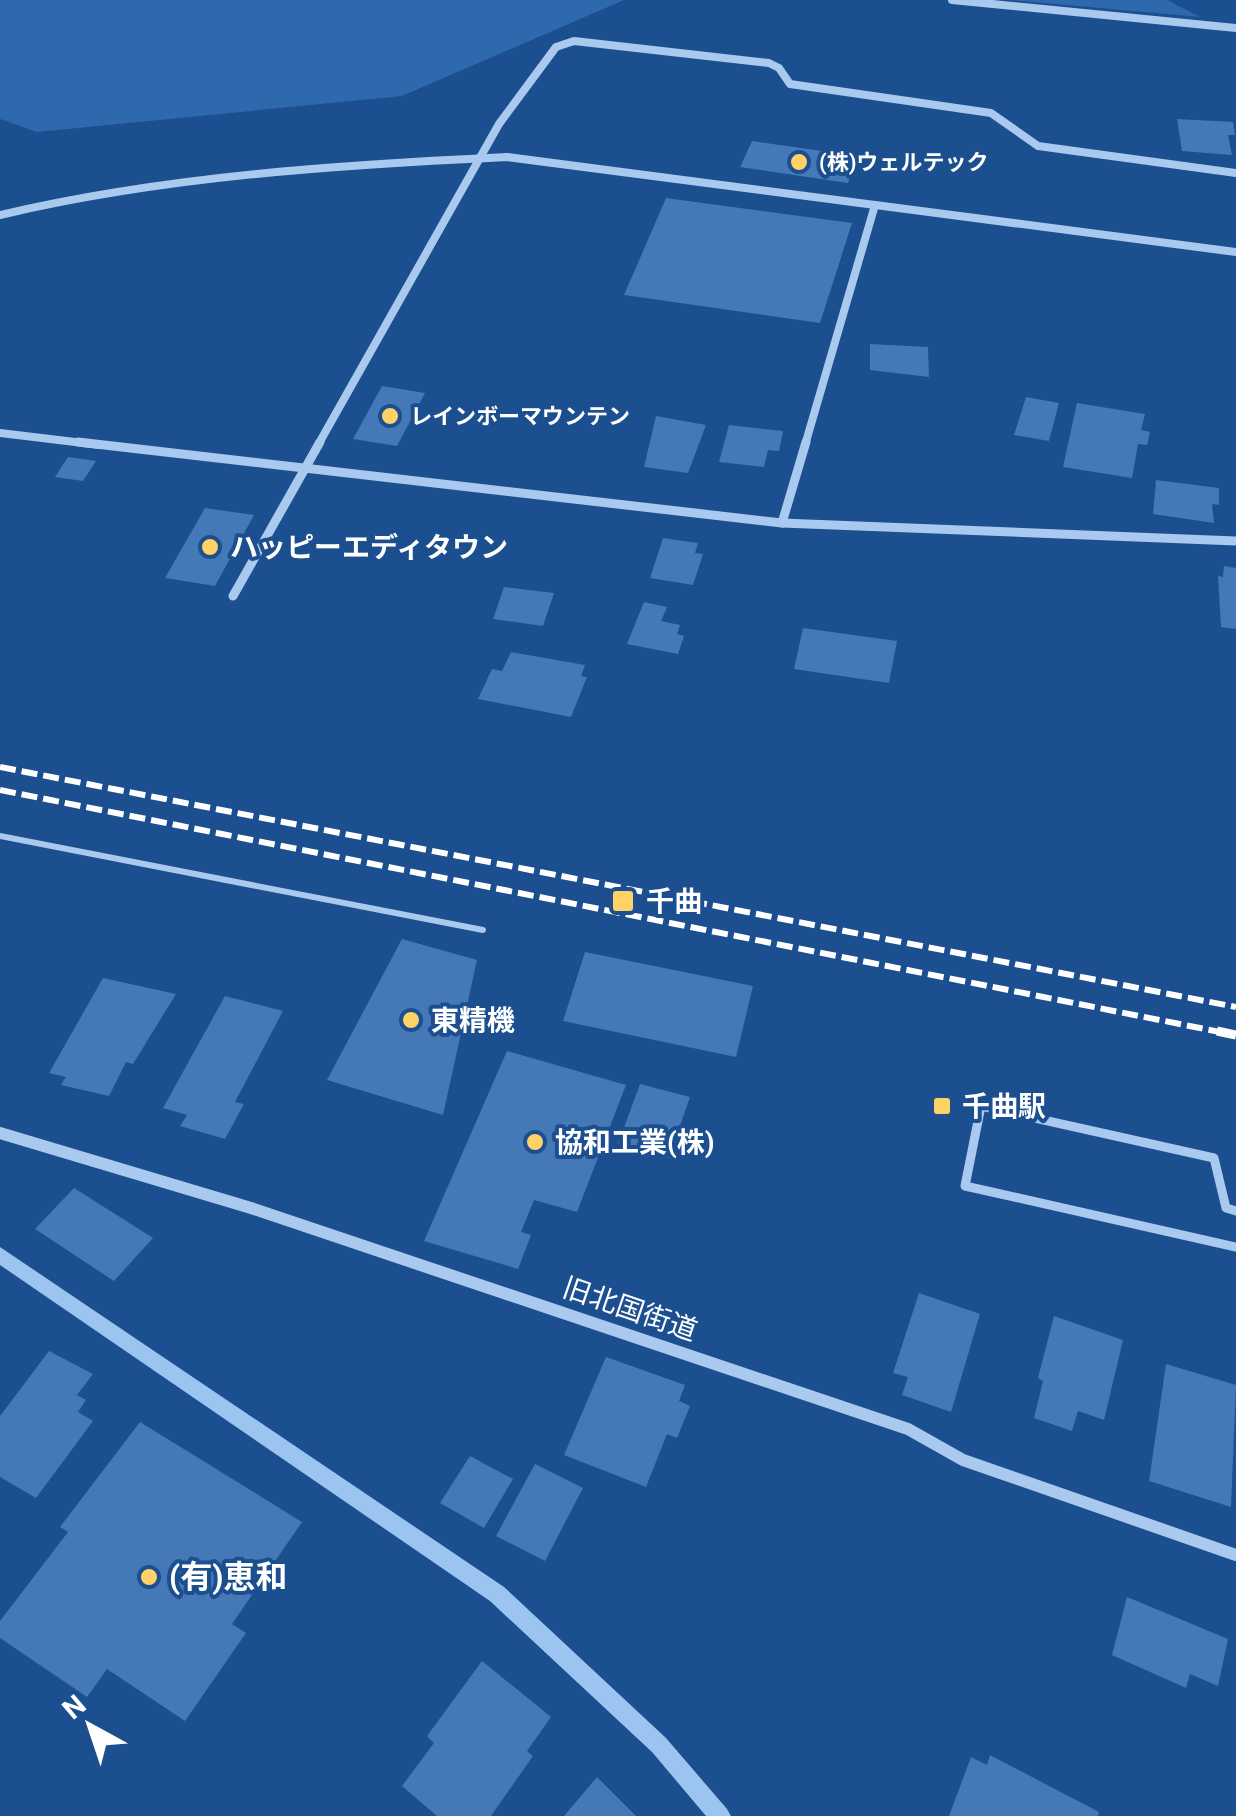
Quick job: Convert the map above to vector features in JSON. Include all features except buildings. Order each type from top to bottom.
[{"type":"street","points":[[952,0],[1236,28]]},
{"type":"street","points":[[232,596],[480,158],[521,89],[556,47],[574,42],[769,63],[779,68],[790,84],[991,112],[1010,124],[1021,139],[1038,146],[1236,172]]},
{"type":"street","points":[[0,216],[90,194],[398,162],[507,157],[1236,252]]},
{"type":"street","points":[[782,523],[875,206]]},
{"type":"street","points":[[0,433],[782,523],[1236,541]]},
{"type":"street","name":"旧北国街道","points":[[0,1132],[251,1208],[908,1429],[963,1460],[1236,1556]]},
{"type":"lane","points":[[0,836],[483,930]]},
{"type":"lane","points":[[1236,1210],[1226,1208],[1214,1158],[981,1106],[965,1186],[1236,1247]]},
{"type":"shaded area","points":[[0,0],[624,0],[402,96],[37,132],[0,119]]},
{"type":"shaded area","points":[[1009,0],[1167,0],[1200,17]]},
{"type":"waterway","points":[[0,1255],[497,1594],[659,1745],[720,1816]]},
{"type":"railway","points":[[0,767],[1236,1007]]},
{"type":"railway","points":[[0,790],[1230,1034]]},
{"type":"railway","points":[[1217,1031],[1236,1035]]},
{"type":"place","name":"(株)ウェルテック","points":[[799,162]]},
{"type":"place","name":"レインボーマウンテン","points":[[390,416]]},
{"type":"place","name":"ハッピーエディタウン","points":[[210,547]]},
{"type":"place","name":"千曲","points":[[623,901]]},
{"type":"place","name":"東精機","points":[[411,1020]]},
{"type":"place","name":"千曲駅","points":[[942,1106]]},
{"type":"place","name":"協和工業(株)","points":[[535,1142]]},
{"type":"place","name":"(有)恵和","points":[[149,1577]]}]
